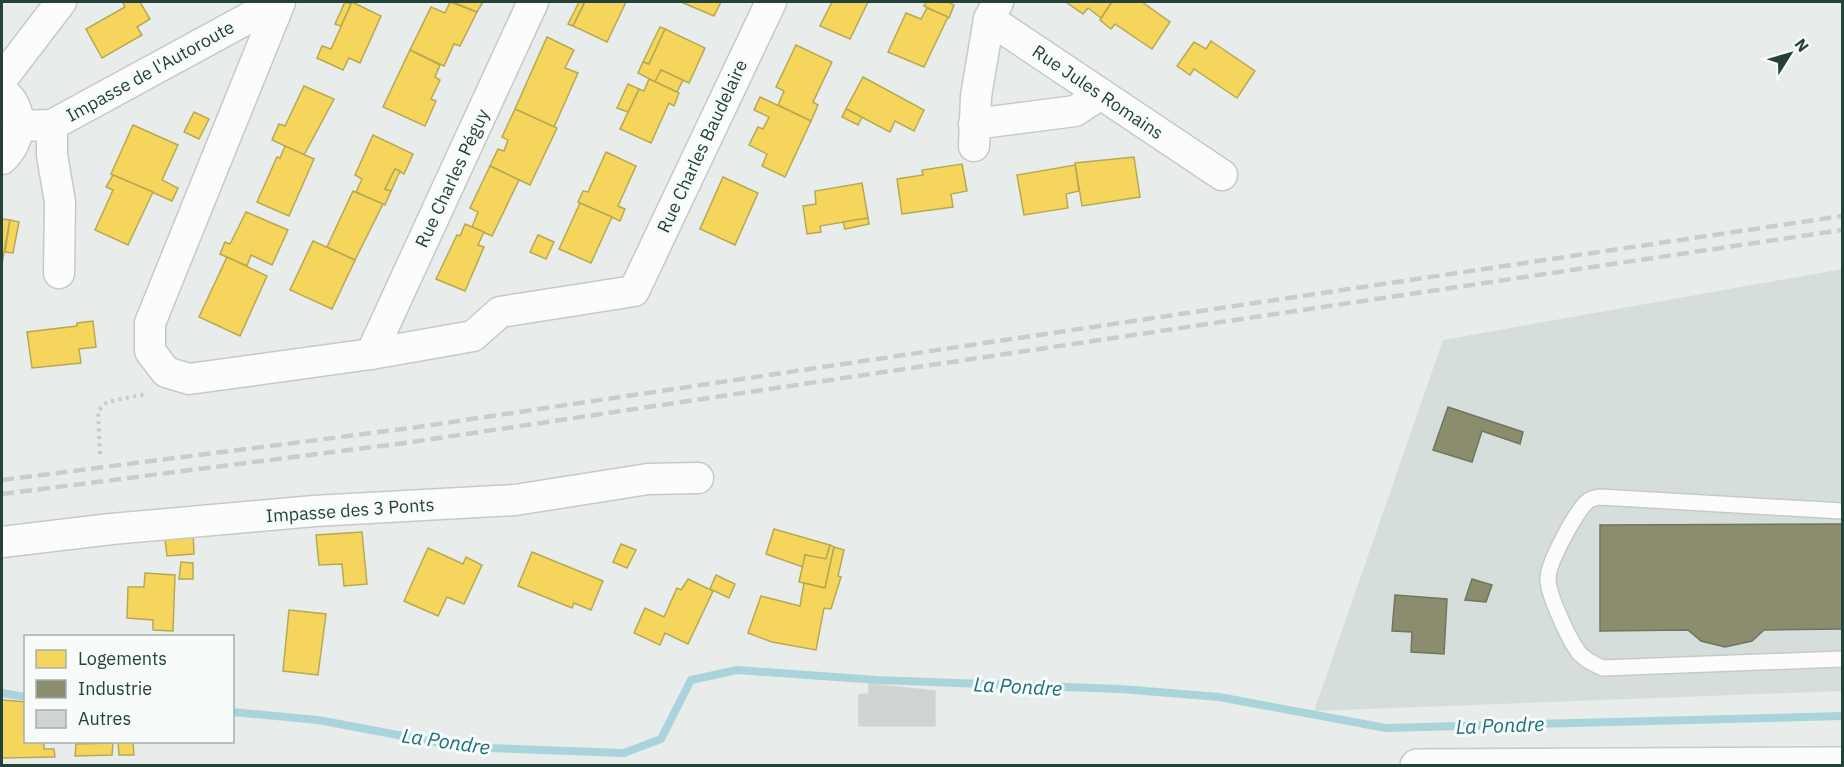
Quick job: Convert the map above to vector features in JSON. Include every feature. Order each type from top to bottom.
[{"type":"street","points":[[2,79],[61,2]]},
{"type":"street","points":[[279,2],[150,323],[150,351],[166,372],[188,378],[371,354]]},
{"type":"street","name":"Impasse de l'Autoroute","points":[[19,126],[52,124],[279,2]]},
{"type":"street","name":"Rue Charles Péguy","points":[[371,354],[533,2]]},
{"type":"street","name":"Rue Charles Baudelaire","points":[[371,354],[473,336],[500,312],[634,291],[771,2]]},
{"type":"street","points":[[994,10],[978,78],[974,135],[1075,111],[1101,94]]},
{"type":"street","name":"Rue Jules Romains","points":[[994,10],[1101,94],[1222,175]]},
{"type":"street","points":[[2,90],[13,103],[19,126],[16,141],[2,159]]},
{"type":"street","points":[[52,124],[52,155],[60,202],[59,273]]},
{"type":"street","name":"Impasse des 3 Ponts","points":[[2,542],[111,529],[303,512],[514,501],[648,479],[698,478]]},
{"type":"street","points":[[1417,765],[1842,764]]},
{"type":"lane","points":[[1842,511],[1600,497],[1589,500],[1581,508],[1551,564],[1547,579],[1551,594],[1578,652],[1589,663],[1603,668],[1842,659]]},
{"type":"path","points":[[100,454],[98,411],[107,402],[128,396],[167,392],[188,378]]},
{"type":"shaded area","points":[[1842,269],[1842,691],[1314,711],[1443,340]]},
{"type":"building: Logements","points":[[140,2],[150,19],[137,27],[142,35],[102,58],[86,29],[125,7],[123,3]]},
{"type":"building: Logements","points":[[345,2],[351,4],[341,26],[335,24]]},
{"type":"building: Logements","points":[[352,2],[381,16],[360,63],[349,58],[343,70],[317,58],[322,46],[331,49]]},
{"type":"building: Logements","points":[[450,2],[477,12],[460,46],[454,44],[444,66],[410,50],[431,7],[445,13]]},
{"type":"building: Logements","points":[[453,2],[483,2],[477,12]]},
{"type":"building: Logements","points":[[579,2],[584,3],[573,26],[568,24]]},
{"type":"building: Logements","points":[[585,2],[626,2],[607,42],[573,26]]},
{"type":"building: Logements","points":[[681,2],[721,2],[714,16]]},
{"type":"building: Logements","points":[[832,2],[868,2],[850,39],[820,26]]},
{"type":"building: Logements","points":[[926,2],[948,2],[954,5],[949,18],[924,6]]},
{"type":"building: Logements","points":[[1066,2],[1112,2],[1101,18],[1088,8],[1083,14]]},
{"type":"building: Logements","points":[[1112,2],[1142,2],[1170,22],[1152,49],[1115,24],[1111,29],[1100,20]]},
{"type":"building: Logements","points":[[927,8],[948,17],[924,67],[888,52],[906,13],[921,19]]},
{"type":"building: Logements","points":[[660,27],[665,29],[649,64],[643,62]]},
{"type":"building: Logements","points":[[665,29],[705,48],[689,83],[661,70],[655,82],[638,73],[643,62],[649,64]]},
{"type":"building: Logements","points":[[547,37],[574,50],[565,68],[578,73],[554,127],[515,109]]},
{"type":"building: Logements","points":[[1211,41],[1255,71],[1237,98],[1194,69],[1190,75],[1177,66],[1194,42],[1206,49]]},
{"type":"building: Logements","points":[[796,45],[832,62],[813,102],[818,105],[811,121],[778,105],[784,91],[776,87]]},
{"type":"building: Logements","points":[[410,50],[440,65],[435,77],[440,80],[431,99],[436,101],[425,126],[383,107]]},
{"type":"building: Logements","points":[[661,70],[683,80],[677,92],[655,82]]},
{"type":"building: Logements","points":[[863,77],[924,110],[914,131],[895,121],[890,132],[846,109]]},
{"type":"building: Logements","points":[[649,79],[679,93],[674,106],[669,103],[651,143],[620,129],[639,89],[644,91]]},
{"type":"building: Logements","points":[[628,84],[639,89],[628,112],[617,108]]},
{"type":"building: Logements","points":[[304,86],[334,99],[304,155],[272,140],[279,124],[285,126]]},
{"type":"building: Logements","points":[[760,97],[811,121],[785,177],[762,166],[767,154],[749,145],[758,127],[763,129],[769,117],[754,110]]},
{"type":"building: Logements","points":[[515,109],[557,128],[530,185],[490,166],[498,149],[504,151],[508,140],[502,137]]},
{"type":"building: Logements","points":[[846,109],[862,117],[858,125],[842,117]]},
{"type":"building: Logements","points":[[194,112],[209,119],[199,139],[184,132]]},
{"type":"building: Logements","points":[[133,125],[178,145],[162,180],[178,188],[172,201],[111,174]]},
{"type":"building: Logements","points":[[373,135],[413,154],[404,174],[395,169],[385,189],[391,191],[385,205],[356,192],[362,179],[355,175]]},
{"type":"building: Logements","points":[[285,146],[314,159],[289,216],[257,202],[277,157],[280,158]]},
{"type":"building: Logements","points":[[606,152],[636,166],[618,206],[625,209],[620,221],[578,202],[583,191],[588,192]]},
{"type":"building: Logements","points":[[1134,157],[1140,197],[1082,206],[1075,163]]},
{"type":"building: Logements","points":[[962,164],[967,191],[951,194],[953,207],[902,214],[897,179],[923,175],[922,170]]},
{"type":"building: Logements","points":[[1075,165],[1079,191],[1066,194],[1068,208],[1024,215],[1017,175]]},
{"type":"building: Logements","points":[[490,166],[519,180],[492,236],[472,227],[478,212],[470,208]]},
{"type":"building: Logements","points":[[395,169],[400,171],[391,191],[385,189]]},
{"type":"building: Logements","points":[[113,175],[153,192],[128,245],[95,230],[113,190],[106,187]]},
{"type":"building: Logements","points":[[723,177],[758,193],[735,245],[700,229]]},
{"type":"building: Logements","points":[[862,183],[868,218],[820,226],[821,232],[807,234],[803,206],[816,204],[815,191]]},
{"type":"building: Logements","points":[[353,191],[383,204],[355,260],[327,247]]},
{"type":"building: Logements","points":[[580,203],[612,217],[591,263],[559,249]]},
{"type":"building: Logements","points":[[246,212],[288,230],[272,265],[251,255],[247,266],[220,254],[225,242],[230,244]]},
{"type":"building: Logements","points":[[868,218],[869,224],[845,229],[843,222]]},
{"type":"building: Logements","points":[[2,219],[10,220],[2,264]]},
{"type":"building: Logements","points":[[10,220],[19,222],[13,253],[5,252]]},
{"type":"building: Logements","points":[[465,224],[484,232],[478,245],[484,247],[465,291],[436,279],[457,235],[460,236]]},
{"type":"building: Logements","points":[[538,235],[554,242],[546,259],[530,252]]},
{"type":"building: Logements","points":[[313,241],[355,260],[332,309],[290,290]]},
{"type":"building: Logements","points":[[227,257],[267,276],[240,336],[199,317]]},
{"type":"building: Logements","points":[[93,321],[96,347],[79,349],[81,363],[32,368],[27,332],[77,326],[77,323]]},
{"type":"building: Logements","points":[[193,529],[194,554],[167,556],[164,531]]},
{"type":"building: Logements","points":[[774,529],[830,545],[826,559],[805,555],[803,567],[766,554]]},
{"type":"building: Logements","points":[[362,532],[367,584],[344,586],[342,564],[319,565],[316,535]]},
{"type":"building: Logements","points":[[621,544],[636,550],[627,568],[613,562]]},
{"type":"building: Logements","points":[[830,545],[834,547],[825,588],[799,582],[805,555],[826,559]]},
{"type":"building: Logements","points":[[834,547],[844,550],[838,576],[841,577],[831,609],[824,608],[816,650],[772,642],[748,633],[761,596],[800,606],[804,583],[825,588]]},
{"type":"building: Logements","points":[[428,548],[463,564],[466,557],[482,565],[464,604],[447,597],[438,616],[404,601]]},
{"type":"building: Logements","points":[[532,552],[603,581],[591,610],[574,603],[572,608],[518,586]]},
{"type":"building: Logements","points":[[181,562],[193,563],[193,579],[179,579]]},
{"type":"building: Logements","points":[[145,573],[175,575],[173,631],[153,630],[153,620],[127,618],[128,587],[144,587]]},
{"type":"building: Logements","points":[[716,575],[735,584],[729,598],[710,589]]},
{"type":"building: Logements","points":[[688,579],[713,591],[688,644],[665,633],[660,645],[634,633],[645,608],[664,617],[677,588],[681,590]]},
{"type":"building: Logements","points":[[289,610],[326,614],[318,675],[283,671]]},
{"type":"building: Logements","points":[[2,700],[24,702],[24,743],[44,743],[44,749],[54,749],[55,757],[2,758]]},
{"type":"building: Logements","points":[[113,743],[112,755],[75,756],[76,744]]},
{"type":"building: Logements","points":[[118,743],[133,743],[134,755],[119,755]]},
{"type":"building: Industrie","points":[[1448,407],[1523,432],[1520,444],[1482,431],[1472,462],[1433,450]]},
{"type":"building: Industrie","points":[[1842,524],[1842,629],[1764,630],[1752,641],[1725,647],[1701,641],[1688,630],[1600,631],[1600,525]]},
{"type":"building: Industrie","points":[[1472,579],[1492,585],[1486,602],[1465,600]]},
{"type":"building: Industrie","points":[[1395,595],[1447,599],[1444,654],[1411,652],[1412,632],[1392,631]]},
{"type":"building: Autres","points":[[869,684],[935,691],[935,726],[859,726],[859,695],[869,694]]},
{"type":"waterway","name":"La Pondre","points":[[234,712],[318,720],[462,747],[624,753],[661,739],[691,680],[737,670],[877,680],[1121,689],[1219,697],[1386,728],[1842,716]]},
{"type":"waterway","name":"La Pondre","points":[[2,693],[24,697]]},
{"type":"railway","points":[[2,480],[411,428],[1842,216]]},
{"type":"railway","points":[[2,494],[412,442],[1842,230]]}]
